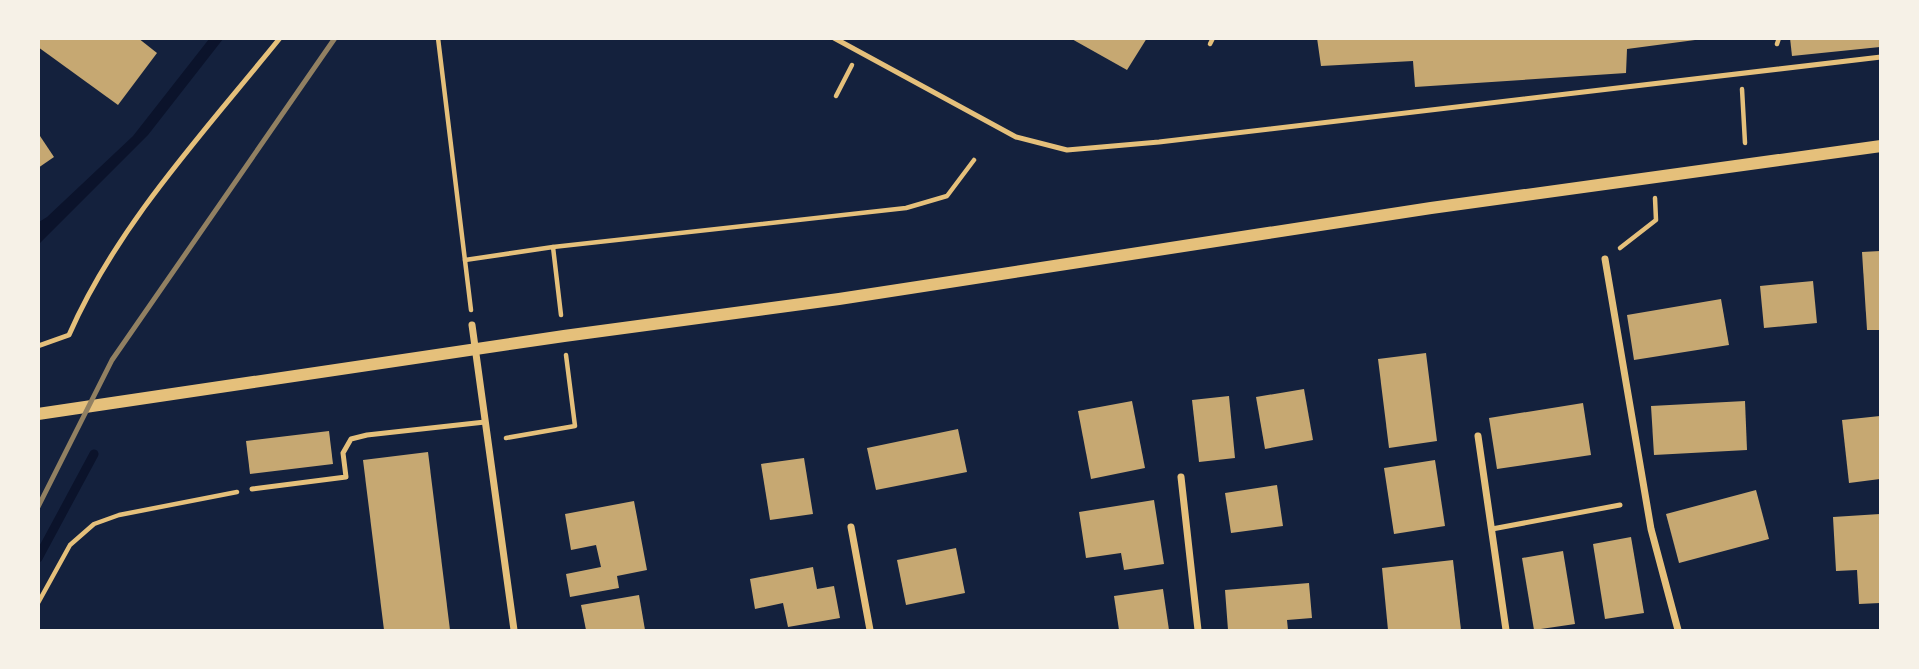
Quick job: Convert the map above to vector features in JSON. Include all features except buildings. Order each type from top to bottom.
[{"type":"street","points":[[38,414],[564,336],[838,299],[1431,208],[1881,146]]},
{"type":"street","points":[[1605,259],[1651,529],[1678,631]]},
{"type":"street","points":[[472,325],[514,631]]},
{"type":"street","points":[[1478,436],[1506,631]]},
{"type":"street","points":[[1181,477],[1198,631]]},
{"type":"street","points":[[851,527],[870,631]]},
{"type":"lane","points":[[38,346],[69,335],[85,298],[163,180],[280,38]]},
{"type":"lane","points":[[834,38],[1016,137],[1067,150],[1159,142],[1881,57]]},
{"type":"lane","points":[[252,489],[346,477],[343,453],[351,439],[485,422]]},
{"type":"lane","points":[[1492,529],[1620,505]]},
{"type":"path","points":[[438,38],[472,325]]},
{"type":"path","points":[[1741,74],[1747,165]]},
{"type":"path","points":[[465,260],[553,247],[906,208],[947,196],[974,160]]},
{"type":"path","points":[[1605,259],[1656,220],[1654,177]]},
{"type":"path","points":[[488,440],[575,426],[553,247]]},
{"type":"path","points":[[38,603],[70,545],[94,524],[119,515],[252,489]]},
{"type":"water","points":[[209,39],[223,39],[148,135],[39,244],[39,222],[133,136]]},
{"type":"waterway","points":[[38,558],[94,454]]},
{"type":"railway","points":[[38,507],[112,360],[335,38]]}]
